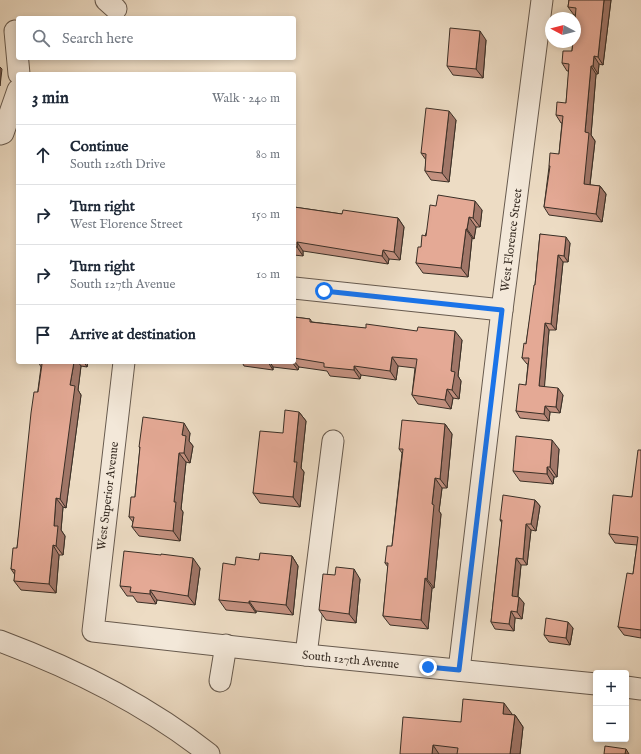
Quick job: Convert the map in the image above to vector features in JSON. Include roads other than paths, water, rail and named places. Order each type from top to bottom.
[{"type":"street","name":"West Florence Street","points":[[459,670],[502,310],[542,0]]},
{"type":"street","points":[[15,31],[16,42]]},
{"type":"street","points":[[18,60],[19,72]]},
{"type":"street","points":[[0,134],[3,133],[16,96]]},
{"type":"street","points":[[296,288],[502,310]]},
{"type":"street","name":"West Superior Avenue","points":[[93,631],[124,364]]},
{"type":"street","points":[[306,655],[333,441]]},
{"type":"street","name":"South 127th Avenue","points":[[93,631],[306,655],[593,684]]},
{"type":"street","points":[[0,641],[56,663],[128,699],[160,718],[209,754]]},
{"type":"street","points":[[220,681],[226,645]]},
{"type":"street","points":[[629,687],[641,689]]}]
